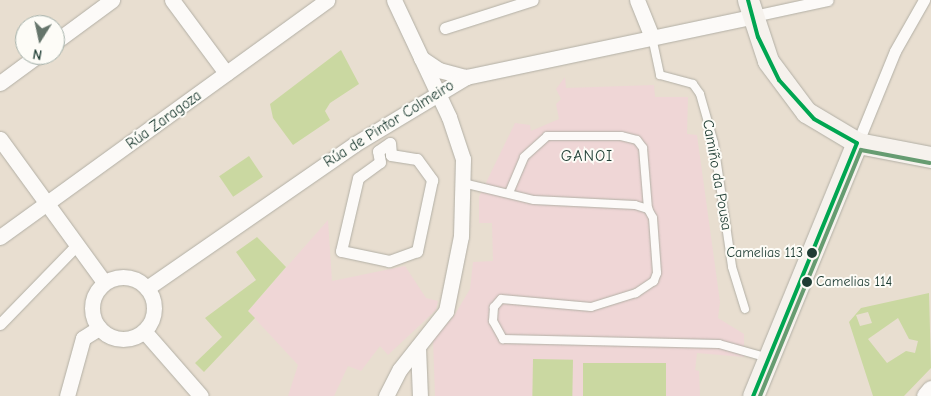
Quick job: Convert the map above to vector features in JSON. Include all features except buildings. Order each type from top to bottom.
[{"type":"main road","points":[[754,10],[765,54],[787,91],[814,119],[859,138],[931,157]]},
{"type":"main road","points":[[752,396],[859,138]]},
{"type":"street","points":[[65,35],[112,0]]},
{"type":"street","points":[[172,0],[226,73]]},
{"type":"street","name":"Rúa Zaragoza","points":[[0,237],[327,0]]},
{"type":"street","points":[[386,396],[418,347],[441,323],[450,300],[461,236],[463,183],[461,150],[437,92],[394,0]]},
{"type":"street","points":[[445,28],[533,0]]},
{"type":"street","points":[[637,0],[652,37]]},
{"type":"street","name":"Rúa de Pintor Colmeiro","points":[[147,288],[278,195],[437,92],[466,77],[652,37],[754,10],[827,0]]},
{"type":"street","points":[[859,138],[895,51],[924,0]]},
{"type":"street","points":[[421,58],[440,70],[466,77]]},
{"type":"street","points":[[0,83],[24,65]]},
{"type":"street","points":[[0,139],[45,206],[104,282]]},
{"type":"street","points":[[390,143],[391,155],[417,159],[432,180],[417,251],[406,258],[390,261],[341,251],[358,178],[380,162],[378,151],[390,143]]},
{"type":"street","points":[[0,324],[75,247]]},
{"type":"street","points":[[132,278],[147,288],[154,306],[144,331],[120,339],[98,328],[92,298],[104,282],[132,278]]},
{"type":"street","points":[[67,396],[83,338],[98,328]]},
{"type":"street","points":[[144,331],[201,396]]},
{"type":"street","points":[[418,347],[420,396]]},
{"type":"street","points":[[926,396],[931,390]]},
{"type":"lane","name":"Camiño da Pousa","points":[[652,37],[660,75],[693,84],[700,94],[714,144],[732,267],[745,309]]},
{"type":"lane","points":[[509,193],[524,157],[547,136],[621,136],[637,140],[642,148],[648,209],[657,255],[654,281],[636,292],[591,307],[501,299],[494,307],[494,330],[503,339],[518,342],[718,344],[768,358]]},
{"type":"lane","points":[[463,183],[543,201],[648,209]]},
{"type":"shaded area","points":[[565,77],[566,88],[654,85],[655,97],[688,97],[687,134],[697,135],[720,302],[718,318],[744,334],[744,357],[697,353],[695,370],[699,371],[700,396],[435,396],[433,340],[454,316],[470,289],[473,262],[493,261],[492,223],[479,223],[479,197],[515,123],[530,125],[531,131],[559,119],[556,104],[561,99],[556,89]]},
{"type":"shaded area","points":[[328,220],[332,281],[405,266],[426,298],[438,301],[436,310],[388,355],[380,346],[361,371],[348,366],[334,396],[288,396],[298,365],[248,311]]},
{"type":"green space","points":[[341,50],[359,84],[330,103],[325,111],[330,120],[293,145],[273,118],[270,104]]},
{"type":"green space","points":[[249,156],[263,177],[233,197],[219,176]]},
{"type":"green space","points":[[257,237],[286,267],[248,311],[255,318],[204,372],[195,363],[222,337],[205,318],[256,280],[236,252]]},
{"type":"green space","points":[[929,293],[931,368],[904,396],[873,396],[849,322],[861,308]],"holes":[[[868,312],[872,323],[860,326],[856,315]],[[898,318],[909,339],[918,341],[915,353],[906,351],[887,363],[868,339]]]},
{"type":"green space","points":[[533,359],[573,360],[572,396],[532,396]]},
{"type":"green space","points":[[583,363],[666,363],[666,396],[583,396]]},
{"type":"transit line","points":[[748,0],[758,37],[779,80],[814,119],[857,143],[753,396]]},
{"type":"transit line","points":[[760,396],[861,150],[930,163]]},
{"type":"place","name":"Camelias 113","points":[[812,253]]},
{"type":"place","name":"Camelias 114","points":[[807,282]]},
{"type":"district","name":"GANOI","points":[[587,156]]}]
